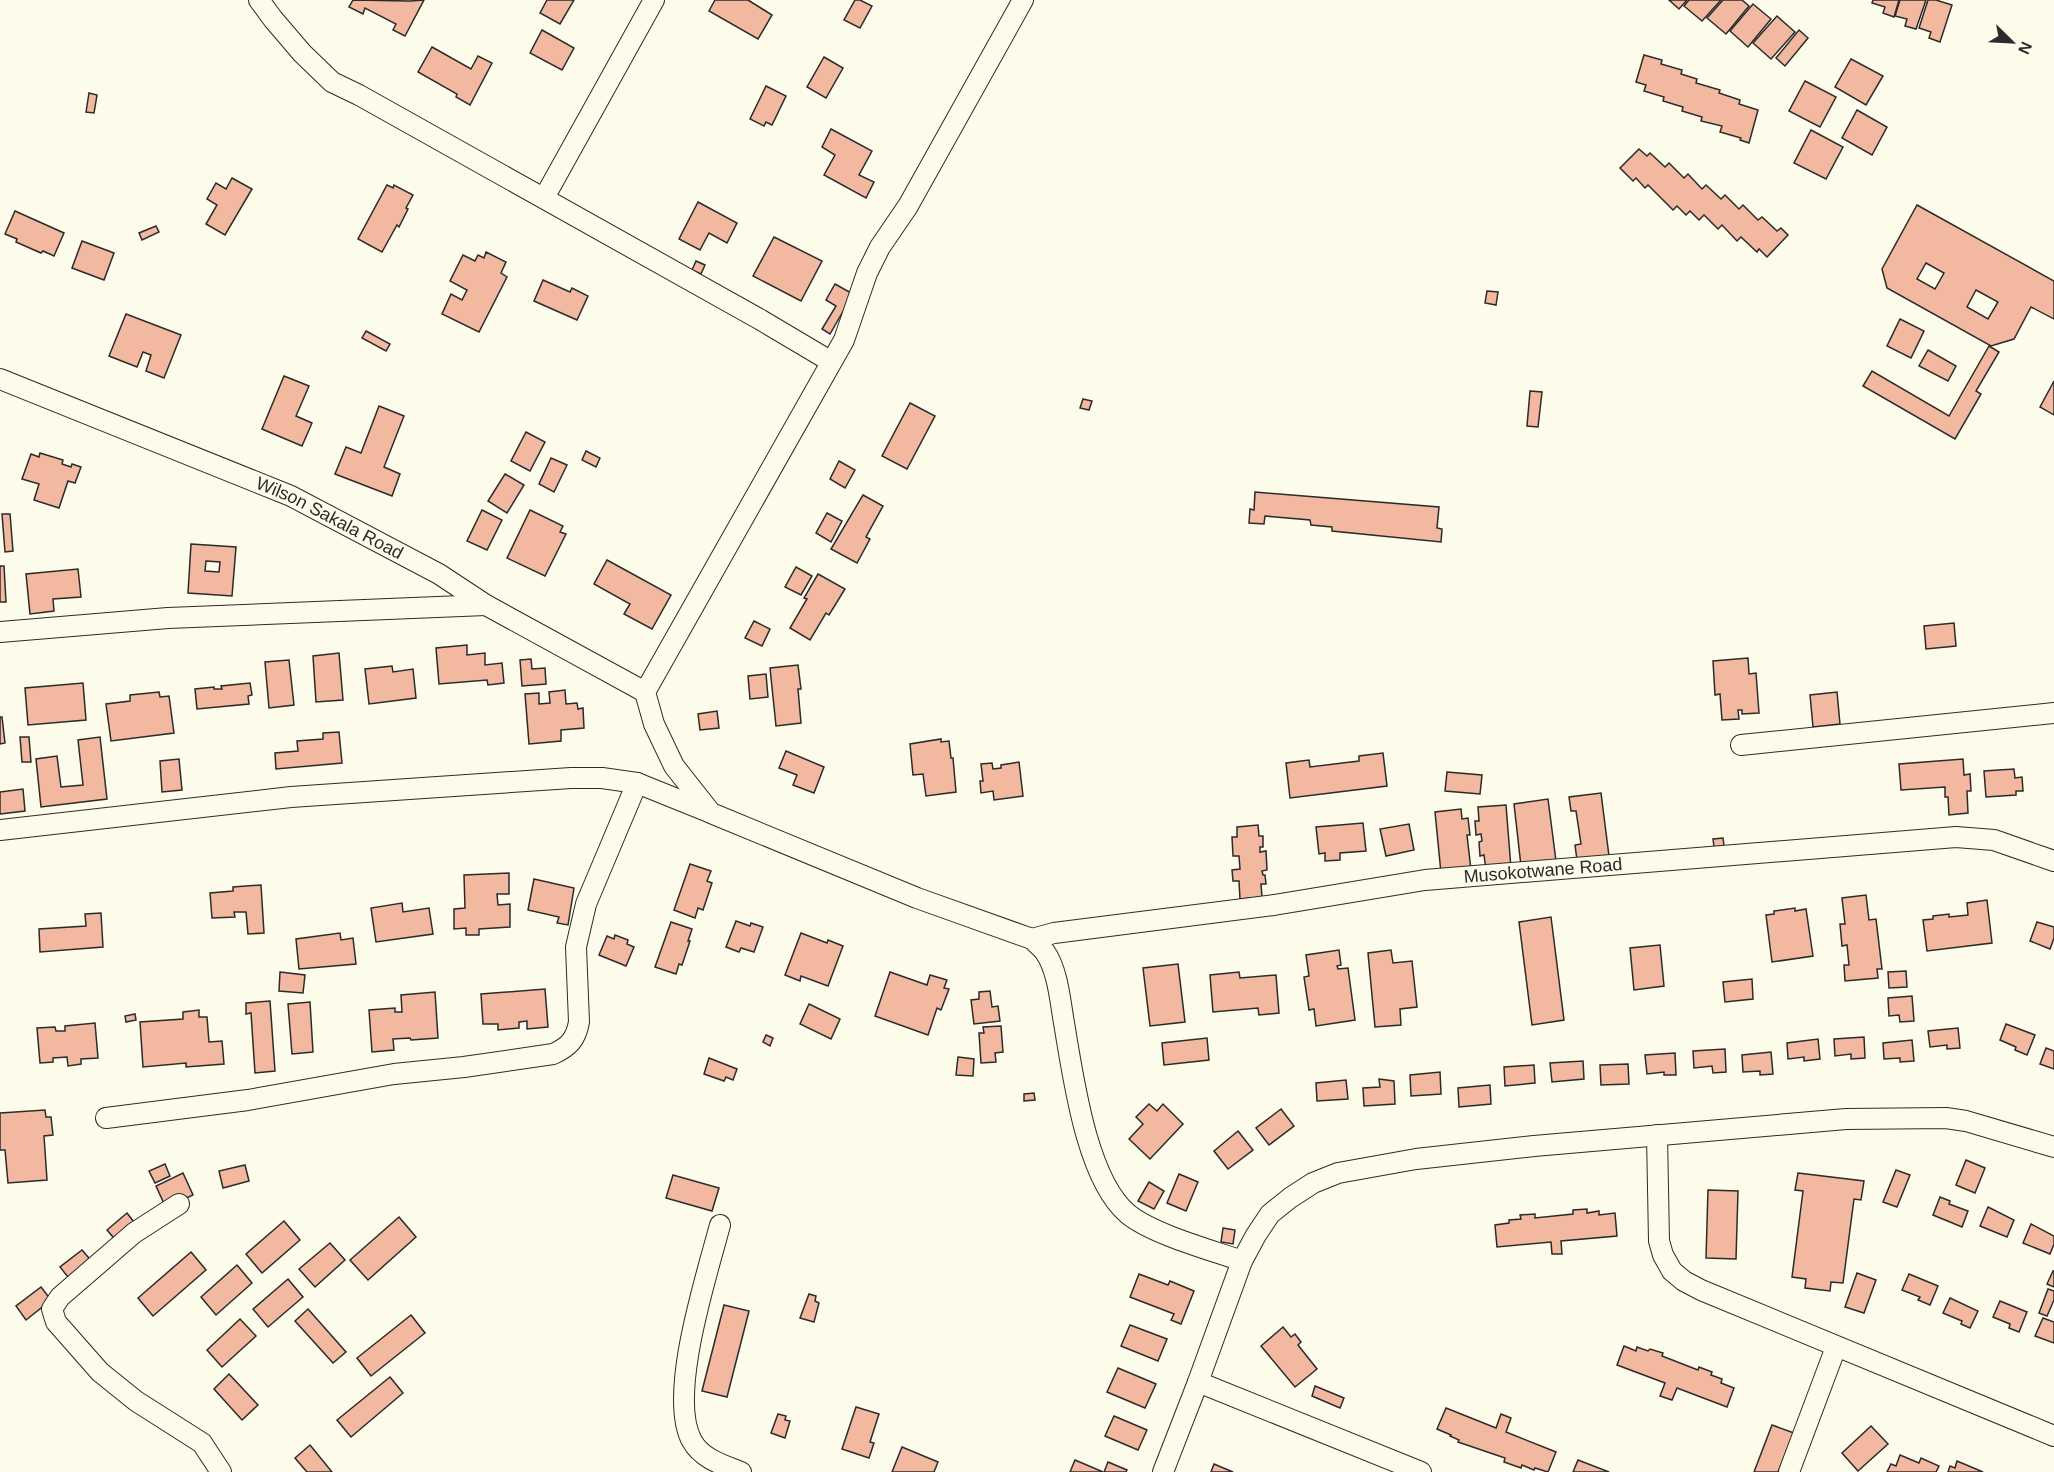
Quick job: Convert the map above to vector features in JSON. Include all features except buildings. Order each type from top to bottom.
[{"type":"street","points":[[260,0],[302,53],[332,82],[359,94],[830,361]]},
{"type":"street","points":[[544,198],[654,0]]},
{"type":"street","points":[[711,813],[674,766],[654,724],[645,692],[830,361],[844,340],[867,273],[880,247],[913,197],[1023,0]]},
{"type":"street","name":"Wilson Sakala Road","points":[[0,379],[291,496],[432,569],[486,605],[645,692]]},
{"type":"street","points":[[0,632],[168,618],[486,605]]},
{"type":"street","points":[[1741,745],[2054,713]]},
{"type":"street","points":[[0,830],[291,797],[445,785],[571,777],[602,778],[637,783],[917,898],[1032,939],[1046,953],[1054,974],[1077,1104],[1088,1141],[1112,1198],[1129,1215],[1150,1227],[1242,1261]]},
{"type":"street","points":[[106,1118],[248,1100],[394,1074],[464,1067],[553,1054],[563,1050],[572,1042],[579,1022],[576,947],[580,925],[586,904],[637,783]]},
{"type":"street","name":"Musokotwane Road","points":[[1032,939],[1054,933],[1274,905],[1425,880],[1956,837],[1994,840],[2054,861]]},
{"type":"street","points":[[1163,1472],[1242,1261],[1256,1235],[1270,1214],[1290,1198],[1313,1183],[1338,1173],[1416,1159],[1846,1119],[1925,1117],[1965,1121],[2054,1147]]},
{"type":"street","points":[[1657,1135],[1659,1241],[1663,1256],[1672,1271],[1684,1281],[1836,1347],[2054,1436]]},
{"type":"street","points":[[179,1204],[134,1233],[60,1297],[52,1309],[53,1316],[100,1372],[136,1401],[202,1443],[221,1472]]},
{"type":"street","points":[[720,1225],[686,1362],[685,1418],[692,1441],[708,1459],[741,1472]]},
{"type":"street","points":[[1789,1472],[1836,1347]]},
{"type":"street","points":[[1198,1382],[1421,1472]]}]
